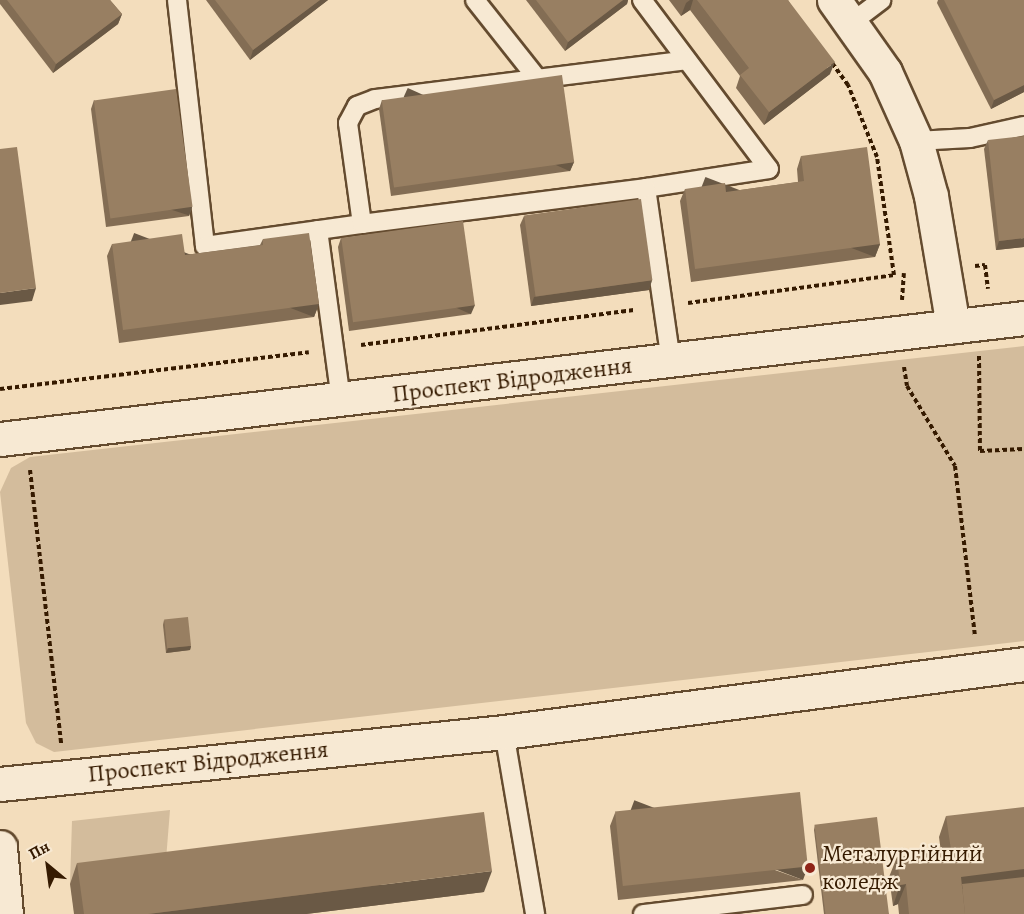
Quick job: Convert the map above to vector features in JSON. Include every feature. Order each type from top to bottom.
[{"type":"main road","points":[[842,11],[885,72],[916,141],[931,196],[953,326]]},
{"type":"main road","name":"Проспект Відродження","points":[[13,438],[1024,318]]},
{"type":"main road","name":"Проспект Відродження","points":[[0,784],[504,732],[1024,664]]},
{"type":"main road","points":[[0,847],[6,914]]},
{"type":"lane","points":[[177,0],[205,246],[646,188],[769,169],[642,0]]},
{"type":"lane","points":[[475,0],[536,77]]},
{"type":"lane","points":[[842,11],[881,0]]},
{"type":"lane","points":[[362,224],[348,123],[357,106],[375,99],[536,77],[687,60]]},
{"type":"lane","points":[[916,141],[970,138],[1024,126]]},
{"type":"lane","points":[[646,188],[671,361]]},
{"type":"lane","points":[[318,230],[341,400]]},
{"type":"lane","points":[[504,732],[535,914]]},
{"type":"lane","points":[[643,914],[803,895]]},
{"type":"path","points":[[0,389],[894,275],[877,157],[848,85],[827,57]]},
{"type":"path","points":[[985,265],[992,321],[979,344],[980,451],[1024,449]]},
{"type":"path","points":[[904,273],[899,332],[907,386],[955,466],[979,669]]},
{"type":"path","points":[[13,438],[65,777]]},
{"type":"shaded area","points":[[1024,346],[1024,641],[54,752],[36,743],[26,723],[0,492],[11,468],[30,457]]},
{"type":"shaded area","points":[[170,810],[165,872],[70,884],[72,821]]},
{"type":"building","points":[[7,0],[110,0],[122,14],[56,64]]},
{"type":"building","points":[[215,0],[320,0],[253,50]]},
{"type":"building","points":[[536,0],[623,0],[568,42]]},
{"type":"building","points":[[697,0],[788,0],[835,62],[769,112],[740,75],[749,68]]},
{"type":"building","points":[[944,0],[1024,0],[1024,85],[994,100]]},
{"type":"building","points":[[562,75],[574,162],[394,187],[382,100]]},
{"type":"building","points":[[176,89],[193,207],[110,218],[94,101]]},
{"type":"building","points":[[1024,136],[1024,238],[999,241],[988,140]]},
{"type":"building","points":[[17,147],[36,288],[0,293],[0,149]]},
{"type":"building","points":[[867,147],[880,244],[695,269],[685,189],[725,183],[726,192],[804,181],[801,156]]},
{"type":"building","points":[[641,199],[652,280],[536,297],[524,215]]},
{"type":"building","points":[[463,221],[475,305],[353,322],[341,238]]},
{"type":"building","points":[[309,233],[319,304],[123,330],[112,244],[182,234],[185,255],[263,245],[263,239]]},
{"type":"building","points":[[188,617],[191,646],[167,648],[164,620]]},
{"type":"building","points":[[800,792],[808,867],[623,886],[615,811]]},
{"type":"building","points":[[1024,807],[1024,869],[961,877],[965,914],[909,914],[906,884],[900,885],[897,857],[951,850],[946,816]]},
{"type":"building","points":[[484,812],[492,871],[148,914],[84,914],[77,863]]},
{"type":"building","points":[[877,817],[889,914],[825,914],[814,825]]},
{"type":"building","points":[[1024,877],[1024,914],[965,914],[962,884]]},
{"type":"place","name":"Металургійний коледж","points":[[810,868]]}]
